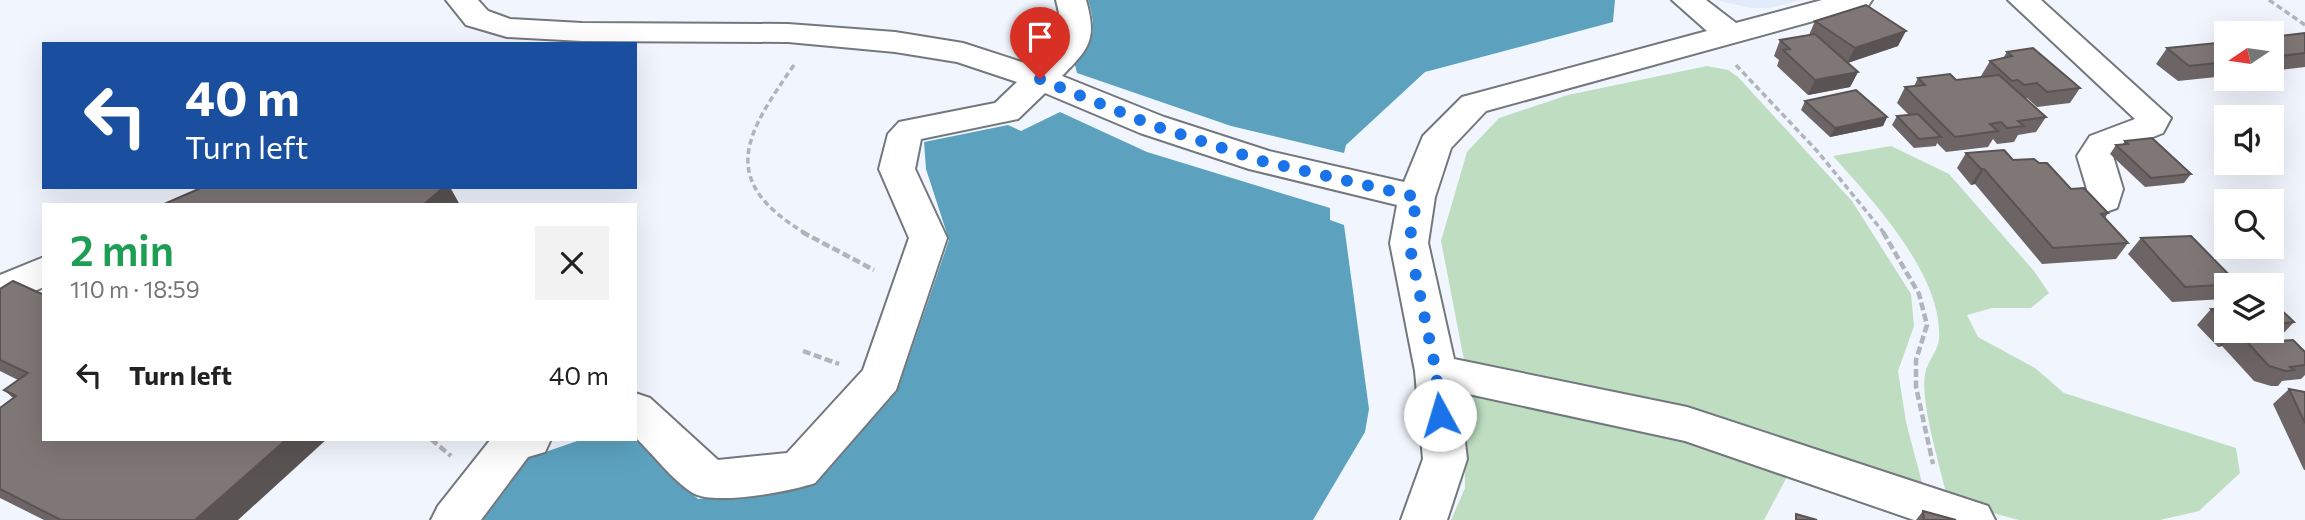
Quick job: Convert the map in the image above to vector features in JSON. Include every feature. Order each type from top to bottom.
[{"type":"street","points":[[461,0],[477,18],[500,36],[813,35],[942,49],[1040,79],[1152,125],[1262,161],[1417,197]]},
{"type":"street","points":[[637,412],[709,480],[799,470],[881,378],[928,238],[897,169],[905,134],[911,130],[1006,112],[1071,49],[1078,27],[1071,0]]},
{"type":"street","points":[[1687,0],[1722,37]]},
{"type":"street","points":[[1424,520],[1445,459],[1436,371],[1409,243],[1417,197],[1435,144],[1474,104],[1857,0]]},
{"type":"street","points":[[2022,0],[2154,118],[2151,125],[2102,144],[2095,156],[2105,189],[2104,200],[2089,206]]},
{"type":"street","points":[[0,291],[42,272]]},
{"type":"street","points":[[1436,371],[1687,424],[1959,516]]},
{"type":"street","points":[[454,520],[513,444],[523,441]]},
{"type":"path","points":[[2269,0],[2305,25]]},
{"type":"path","points":[[813,35],[755,123],[745,157],[752,185],[783,222],[880,275]]},
{"type":"path","points":[[1722,37],[1852,190],[1915,281],[1928,327],[1916,353],[1913,389],[1959,516]]},
{"type":"path","points":[[803,351],[852,369]]},
{"type":"shaded area","points":[[1715,0],[1802,0],[1770,8],[1751,8]]},
{"type":"green space","points":[[1707,66],[1728,70],[1738,77],[1852,201],[1911,294],[1914,326],[1898,371],[1906,422],[1925,494],[1674,410],[1464,360],[1441,241],[1467,152],[1499,118],[1568,95]]},
{"type":"green space","points":[[1891,146],[1949,174],[2034,271],[2049,293],[2031,308],[1992,308],[1967,315],[1978,337],[2035,368],[2064,393],[2236,448],[2240,473],[2199,511],[2160,520],[2019,520],[1948,501],[1932,437],[1924,387],[1925,374],[1939,339],[1937,315],[1930,290],[1902,240],[1833,156]]},
{"type":"green space","points":[[1467,391],[1668,430],[1789,473],[1764,520],[1451,520],[1465,488],[1464,414],[1459,404],[1461,396]]},
{"type":"water","points":[[1088,0],[1615,0],[1613,22],[1425,72],[1346,145],[1344,153],[1231,126],[1077,73],[1074,61],[1087,47],[1092,33]]},
{"type":"water","points":[[1060,112],[1147,152],[1330,208],[1330,220],[1344,225],[1369,409],[1365,432],[1313,520],[482,520],[528,458],[577,441],[637,439],[698,499],[809,485],[899,386],[949,240],[926,169],[924,142],[1008,125],[1021,131]]},
{"type":"building","points":[[1866,5],[1906,31],[1855,48],[1815,21]]},
{"type":"building","points":[[2305,33],[2305,53],[2284,56],[2284,36]]},
{"type":"building","points":[[1815,34],[1858,72],[1815,80],[1783,50],[1790,49],[1780,40]]},
{"type":"building","points":[[2214,43],[2214,63],[2189,66],[2167,48]]},
{"type":"building","points":[[2033,48],[2080,88],[2047,92],[2037,83],[2024,85],[2018,80],[2012,81],[1990,61],[2012,56],[2007,52]]},
{"type":"building","points":[[1950,74],[1956,80],[1999,75],[2046,117],[2018,121],[2024,126],[2007,128],[2001,122],[1990,124],[1998,131],[1955,137],[1905,87],[1925,85],[1918,78]]},
{"type":"building","points":[[1856,90],[1887,117],[1835,128],[1805,101]]},
{"type":"building","points":[[1918,114],[1941,137],[1919,139],[1897,116]]},
{"type":"building","points":[[2152,138],[2191,174],[2151,178],[2116,145],[2128,144],[2125,141]]},
{"type":"building","points":[[2004,150],[2013,160],[2034,159],[2039,163],[2047,163],[2071,189],[2084,188],[2108,213],[2101,214],[2128,243],[2053,248],[1984,169],[1966,153]]},
{"type":"building","points":[[198,189],[442,189],[425,203],[167,203]]},
{"type":"building","points":[[2191,236],[2227,273],[2214,273],[2214,285],[2185,287],[2141,238]]},
{"type":"building","points":[[13,281],[42,294],[42,441],[285,441],[195,520],[61,520],[0,489],[0,408],[16,396],[4,390],[28,373],[0,360],[0,289]]},
{"type":"building","points":[[2284,312],[2294,322],[2284,323]]},
{"type":"building","points":[[2293,340],[2305,352],[2305,365],[2290,367],[2294,370],[2286,371],[2269,366],[2248,343],[2284,343],[2284,341]]},
{"type":"building","points":[[2289,389],[2305,392],[2305,423]]},
{"type":"building","points":[[1923,511],[1956,520],[1924,520]]},
{"type":"building","points":[[1796,514],[1817,520],[1796,520]]},
{"type":"route","points":[[1040,79],[1152,125],[1262,161],[1417,197],[1409,243],[1436,371],[1440,415]]}]
